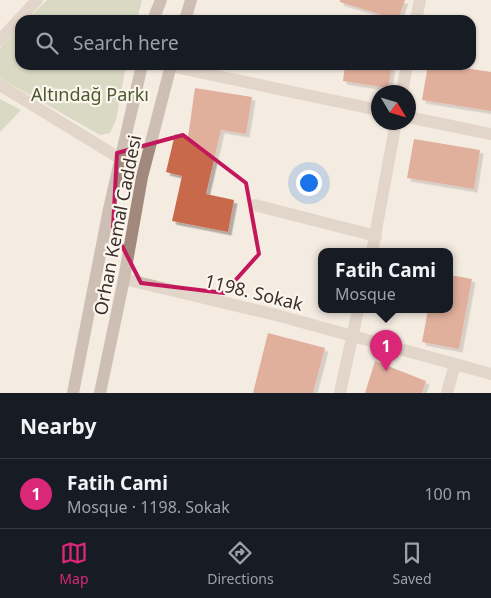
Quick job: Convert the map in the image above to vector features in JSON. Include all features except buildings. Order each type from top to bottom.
[{"type":"main road","points":[[155,15],[161,0]]},
{"type":"main road","points":[[186,15],[191,0]]},
{"type":"main road","name":"Orhan Kemal Caddesi","points":[[74,393],[141,70]]},
{"type":"main road","name":"Orhan Kemal Caddesi","points":[[100,393],[124,279],[142,177],[170,70]]},
{"type":"street","points":[[23,15],[37,0]]},
{"type":"street","points":[[417,15],[420,0]]},
{"type":"street","points":[[0,40],[15,24]]},
{"type":"street","points":[[194,70],[371,108]]},
{"type":"street","points":[[403,85],[406,70]]},
{"type":"street","points":[[0,85],[121,159]]},
{"type":"street","points":[[416,119],[491,134]]},
{"type":"street","points":[[373,248],[395,130]]},
{"type":"street","points":[[256,205],[376,236]]},
{"type":"street","name":"1198. Sokak","points":[[124,279],[276,315],[491,374]]},
{"type":"street","points":[[340,393],[357,313]]},
{"type":"street","points":[[447,393],[455,364]]},
{"type":"highlighted area","points":[[183,135],[246,183],[259,254],[224,293],[141,283],[113,228],[117,153]]},
{"type":"green space","points":[[47,0],[142,0],[138,15],[32,15]]},
{"type":"green space","name":"Altındağ Parkı","points":[[15,33],[15,70],[125,70],[116,120],[110,133],[100,135],[0,78],[0,48]]},
{"type":"green space","name":"Altındağ Parkı","points":[[0,99],[21,110],[0,132]]},
{"type":"place","name":"Fatih Cami","points":[[386,371]]}]
